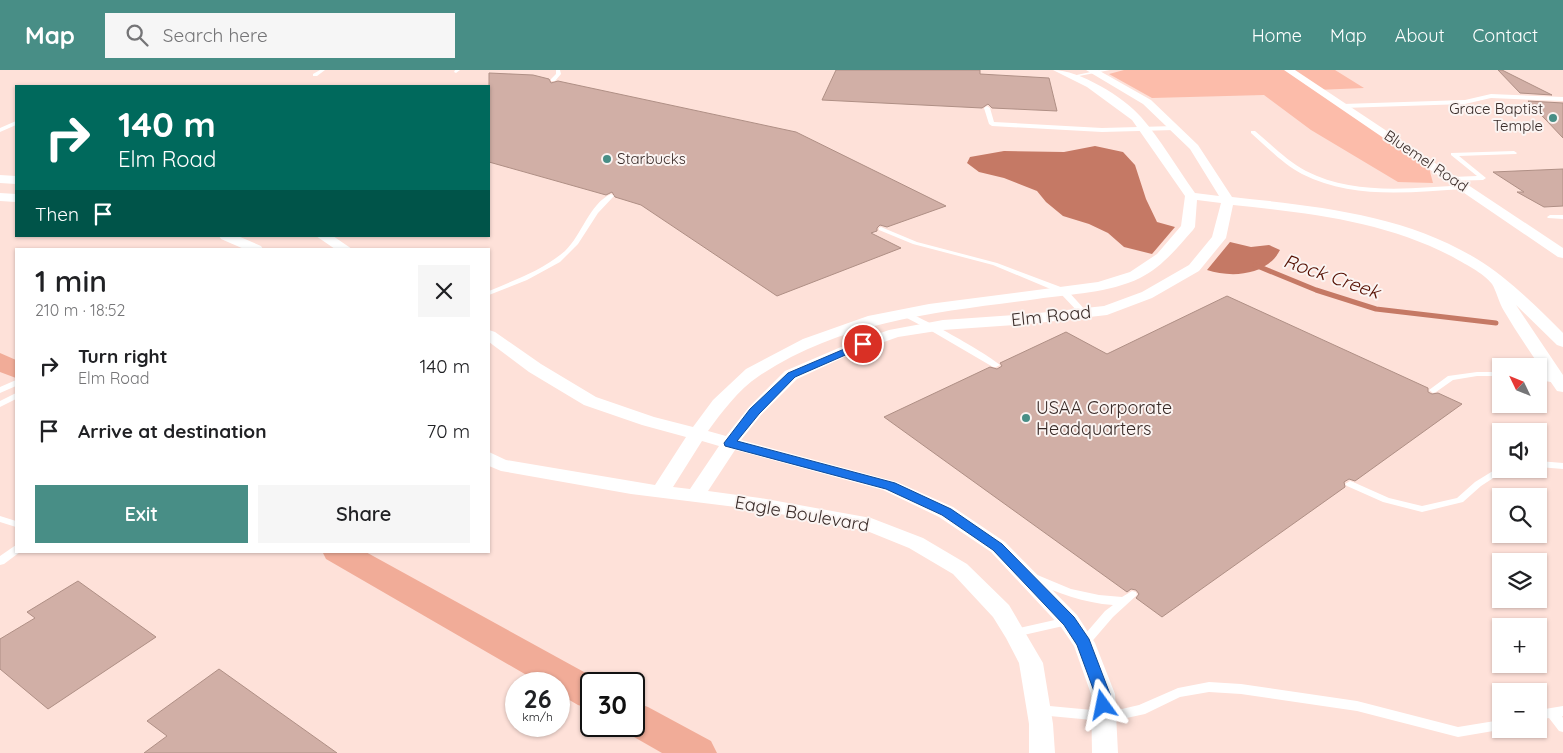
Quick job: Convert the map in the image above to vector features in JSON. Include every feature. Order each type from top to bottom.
[{"type":"main road","points":[[0,361],[15,369]]},
{"type":"main road","points":[[342,553],[580,688]]},
{"type":"main road","points":[[645,724],[697,753]]},
{"type":"street","points":[[1058,70],[1074,76],[1112,99],[1136,118],[1191,196],[1333,212],[1371,220],[1444,247],[1471,261],[1498,282],[1533,310],[1563,342]]},
{"type":"street","name":"Bluemel Road","points":[[1289,70],[1563,254]]},
{"type":"street","points":[[1099,71],[1147,102],[1194,147],[1228,201]]},
{"type":"street","points":[[0,179],[15,180]]},
{"type":"street","name":"Elm Road","points":[[660,492],[696,434],[719,404],[752,373],[809,342],[868,321],[904,314],[1100,286],[1135,275],[1162,257],[1188,227],[1191,196]]},
{"type":"street","points":[[0,197],[15,198]]},
{"type":"street","name":"Elm Road","points":[[696,496],[730,443],[754,411],[792,375],[847,350],[895,332],[931,326],[1029,320],[1107,310],[1147,295],[1194,268],[1219,238],[1228,201]]},
{"type":"street","points":[[229,237],[254,248]]},
{"type":"street","points":[[325,237],[343,248]]},
{"type":"street","points":[[1498,282],[1511,310],[1562,383]]},
{"type":"street","points":[[490,336],[535,368],[590,401],[648,421],[890,486],[946,512],[998,547],[1069,621],[1084,643],[1103,694],[1105,753]]},
{"type":"street","name":"Eagle Boulevard","points":[[490,459],[502,465],[660,492],[760,504],[871,525],[916,543],[960,569],[1001,611],[1015,633],[1031,663],[1039,710],[1042,753]]},
{"type":"lane","points":[[316,75],[323,70]]},
{"type":"lane","points":[[553,80],[559,74],[558,70]]},
{"type":"lane","points":[[1074,76],[1099,71]]},
{"type":"lane","points":[[1343,106],[1465,102],[1491,96],[1563,99]]},
{"type":"lane","points":[[987,108],[992,124],[1102,130],[1175,128]]},
{"type":"lane","points":[[0,130],[15,123]]},
{"type":"lane","points":[[1253,132],[1302,171],[1334,184],[1370,191],[1465,187]]},
{"type":"lane","points":[[1452,179],[1483,178],[1453,154],[1514,153]]},
{"type":"lane","points":[[490,293],[537,273],[556,261],[576,244],[600,203],[611,196]]},
{"type":"lane","points":[[1550,217],[1563,216]]},
{"type":"lane","points":[[881,230],[915,243],[995,264],[1063,291],[1084,313]]},
{"type":"lane","points":[[904,314],[931,326],[996,364]]},
{"type":"lane","points":[[1433,390],[1451,378],[1492,374]]},
{"type":"lane","points":[[1548,380],[1562,383]]},
{"type":"lane","points":[[0,390],[15,383]]},
{"type":"lane","points":[[0,404],[15,396]]},
{"type":"lane","points":[[1547,465],[1563,466]]},
{"type":"lane","points":[[1350,484],[1386,500],[1422,509],[1460,500],[1492,475]]},
{"type":"lane","points":[[0,518],[15,524]]},
{"type":"lane","points":[[0,561],[15,550]]},
{"type":"lane","points":[[1021,571],[1073,595],[1088,598],[1127,598],[1099,625],[1084,643]]},
{"type":"lane","points":[[1015,633],[1069,621]]},
{"type":"lane","points":[[1039,710],[1103,716],[1141,710],[1178,693],[1209,687],[1241,688],[1357,706],[1458,732],[1492,726]]},
{"type":"lane","points":[[1551,713],[1563,726]]},
{"type":"shaded area","points":[[1124,70],[1335,70],[1364,88],[1316,90],[1429,168],[1433,183],[1398,182],[1311,130],[1264,95],[1152,98],[1109,74]]},
{"type":"shaded area","points":[[1095,146],[1123,152],[1135,165],[1146,199],[1157,222],[1175,227],[1152,254],[1124,247],[1108,233],[1089,224],[1063,216],[1046,202],[1037,191],[1004,178],[979,172],[967,163],[970,157],[1004,151],[1064,152]]},
{"type":"shaded area","points":[[1230,242],[1251,247],[1269,245],[1280,250],[1274,259],[1266,265],[1248,273],[1227,274],[1207,270]]},
{"type":"building","points":[[836,70],[980,70],[980,74],[1049,78],[1057,111],[992,108],[988,104],[982,108],[822,100]]},
{"type":"building","points":[[1498,70],[1502,70],[1552,95],[1520,93]]},
{"type":"building","points":[[489,73],[533,75],[549,79],[551,83],[558,81],[796,132],[946,206],[887,227],[880,225],[877,231],[871,233],[901,248],[777,296],[641,205],[615,197],[612,192],[606,195],[490,162]]},
{"type":"building","name":"Grace Baptist Temple","points":[[1528,101],[1563,103],[1563,138],[1546,120]]},
{"type":"building","points":[[1563,169],[1563,206],[1544,207],[1517,192],[1524,192],[1493,172]]},
{"type":"building","points":[[1227,296],[1428,388],[1428,392],[1432,394],[1438,393],[1462,404],[1355,481],[1349,479],[1344,482],[1345,487],[1162,617],[1136,598],[1139,594],[1136,590],[1131,589],[1127,592],[884,417],[990,367],[997,369],[1002,366],[1000,363],[1066,332],[1107,354]]},
{"type":"building","points":[[78,581],[156,637],[48,709],[0,669],[0,639],[35,618],[27,612]]},
{"type":"building","points":[[219,669],[337,753],[144,753],[167,736],[147,721]]},
{"type":"waterway","name":"Rock Creek","points":[[1255,265],[1316,290],[1376,309],[1496,323]]},
{"type":"place","name":"Grace Baptist Temple","points":[[1553,118]]},
{"type":"place","name":"Starbucks","points":[[607,159]]},
{"type":"place","name":"USAA Corporate Headquarters","points":[[1026,418]]},
{"type":"route","points":[[863,344],[792,375],[754,411],[730,443],[890,486],[946,512],[998,547],[1069,621],[1084,643],[1103,694],[1103,705]]}]
